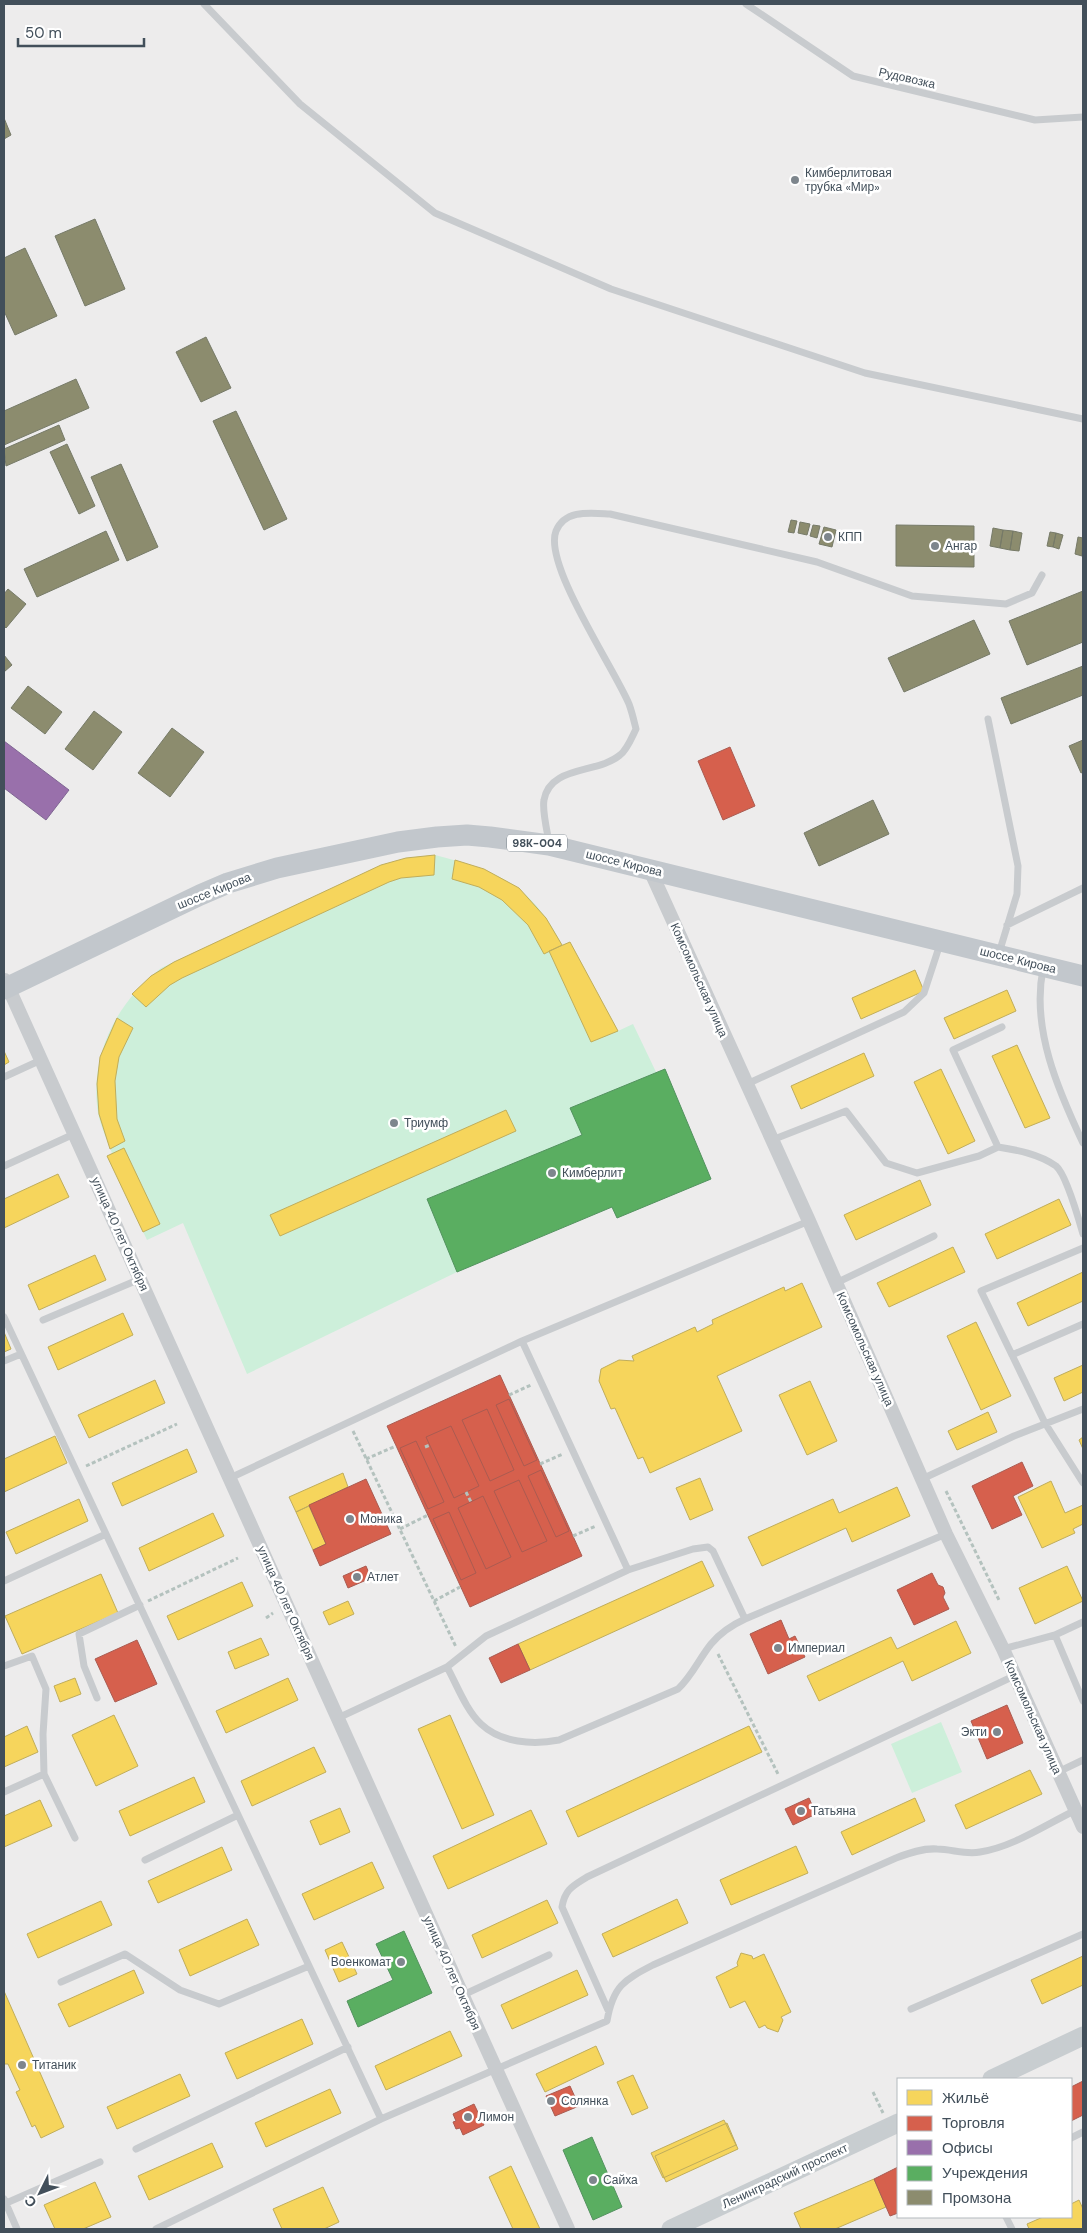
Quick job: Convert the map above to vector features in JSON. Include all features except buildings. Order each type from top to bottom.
[{"type":"main road","name":"шоссе Кирова","points":[[5,984],[228,883],[277,868],[398,842],[467,835],[517,839],[549,845],[1083,976]]},
{"type":"main road","points":[[994,2078],[1083,2036]]},
{"type":"main road","name":"Ленинградский проспект","points":[[671,2229],[897,2123]]},
{"type":"street","name":"Комсомольская улица","points":[[650,870],[836,1283],[946,1534],[1002,1649],[1083,1827]]},
{"type":"street","name":"улица 40 лет Октября","points":[[5,984],[568,2229]]},
{"type":"lane","points":[[204,4],[300,104],[436,213],[611,289],[865,373],[1083,419]]},
{"type":"lane","name":"Рудовозка","points":[[746,4],[853,76],[1035,120],[1083,117]]},
{"type":"lane","points":[[549,845],[544,800],[554,781],[568,774],[602,766],[621,755],[636,730],[628,703],[561,572],[553,546],[556,530],[565,518],[582,512],[610,514],[817,562],[912,596],[1006,604],[1032,593],[1042,575]]},
{"type":"lane","points":[[988,719],[1018,866],[1017,894],[999,955]]},
{"type":"lane","points":[[1007,926],[1083,888]]},
{"type":"lane","points":[[747,1084],[904,1012],[924,993],[941,941]]},
{"type":"lane","points":[[1043,966],[1039,989],[1039,1008],[1046,1042],[1061,1095],[1083,1143]]},
{"type":"lane","points":[[998,1147],[953,1050],[1002,1027]]},
{"type":"lane","points":[[4,1077],[41,1060]]},
{"type":"lane","points":[[772,1140],[846,1110],[886,1163],[917,1173],[979,1156],[998,1147],[1022,1151],[1057,1167],[1072,1197],[1083,1234]]},
{"type":"lane","points":[[4,1166],[74,1134]]},
{"type":"lane","points":[[230,1478],[522,1341],[808,1221]]},
{"type":"lane","points":[[836,1283],[934,1236]]},
{"type":"lane","points":[[1083,1248],[982,1291],[1045,1424],[1083,1483]]},
{"type":"lane","points":[[43,1320],[140,1279]]},
{"type":"lane","points":[[4,1317],[381,2119]]},
{"type":"lane","points":[[1012,1355],[1083,1324]]},
{"type":"lane","points":[[522,1341],[628,1570]]},
{"type":"lane","points":[[4,1361],[21,1354]]},
{"type":"lane","points":[[922,1479],[1014,1436],[1083,1409]]},
{"type":"lane","points":[[4,1581],[106,1534]]},
{"type":"lane","points":[[447,1667],[471,1711],[481,1724],[494,1733],[512,1739],[541,1743],[558,1740],[678,1689],[686,1681],[712,1642],[725,1630],[745,1619],[946,1534]]},
{"type":"lane","points":[[338,1718],[447,1667],[486,1636],[628,1570],[693,1549],[708,1547],[719,1560],[745,1619]]},
{"type":"lane","points":[[97,1698],[84,1666],[79,1634],[140,1605]]},
{"type":"lane","points":[[1002,1649],[1056,1635],[1083,1622]]},
{"type":"lane","points":[[1056,1635],[1083,1701]]},
{"type":"lane","points":[[4,1666],[32,1656],[46,1689],[43,1734],[44,1774],[75,1838]]},
{"type":"lane","points":[[608,2011],[562,1907],[564,1896],[572,1887],[587,1876],[1014,1676]]},
{"type":"lane","points":[[1058,1772],[1083,1760]]},
{"type":"lane","points":[[4,1792],[44,1774]]},
{"type":"lane","points":[[156,2229],[381,2119],[607,2021],[608,2011],[615,1991],[639,1972],[896,1858],[918,1850],[938,1849],[961,1853],[978,1853],[998,1848],[1076,1810]]},
{"type":"lane","points":[[146,1860],[238,1815]]},
{"type":"lane","points":[[911,2009],[1083,1934]]},
{"type":"lane","points":[[61,1982],[125,1954],[180,1990],[219,2004],[309,1966]]},
{"type":"lane","points":[[462,1995],[549,1955]]},
{"type":"lane","points":[[136,2149],[348,2047]]},
{"type":"lane","points":[[17,2229],[4,2202],[100,2162]]},
{"type":"path","points":[[509,1394],[540,1380]]},
{"type":"path","points":[[349,1422],[461,1656]]},
{"type":"path","points":[[87,1466],[177,1424]]},
{"type":"path","points":[[425,1447],[430,1445]]},
{"type":"path","points":[[366,1459],[396,1446]]},
{"type":"path","points":[[540,1464],[572,1450]]},
{"type":"path","points":[[946,1491],[999,1600]]},
{"type":"path","points":[[466,1492],[471,1502]]},
{"type":"path","points":[[400,1529],[428,1515]]},
{"type":"path","points":[[573,1536],[606,1522]]},
{"type":"path","points":[[149,1601],[238,1558]]},
{"type":"path","points":[[434,1601],[460,1587]]},
{"type":"path","points":[[712,1642],[784,1784]]},
{"type":"green space","name":"Триумф","points":[[435,855],[477,867],[510,883],[538,907],[562,945],[570,942],[618,1031],[633,1024],[656,1072],[665,1069],[711,1179],[617,1218],[611,1207],[457,1272],[247,1374],[183,1223],[147,1240],[107,1156],[112,1153],[99,1118],[96,1092],[102,1051],[109,1032],[131,997],[161,968],[381,865],[406,858]]},
{"type":"green space","points":[[941,1722],[962,1772],[912,1793],[891,1744]]},
{"type":"place","name":"Кимберлитовая трубка «Мир»","points":[[795,180]]},
{"type":"place","name":"КПП","points":[[828,537]]},
{"type":"place","name":"Ангар","points":[[935,546]]},
{"type":"place","name":"Триумф","points":[[394,1123]]},
{"type":"place","name":"Кимберлит","points":[[552,1173]]},
{"type":"place","name":"Моника","points":[[350,1519]]},
{"type":"place","name":"Атлет","points":[[357,1577]]},
{"type":"place","name":"Империал","points":[[778,1648]]},
{"type":"place","name":"Экти","points":[[997,1732]]},
{"type":"place","name":"Татьяна","points":[[801,1811]]},
{"type":"place","name":"Военкомат","points":[[401,1962]]},
{"type":"place","name":"Титаник","points":[[22,2065]]},
{"type":"place","name":"Солянка","points":[[551,2101]]},
{"type":"place","name":"Лимон","points":[[468,2117]]},
{"type":"place","name":"Сайха","points":[[593,2180]]}]
